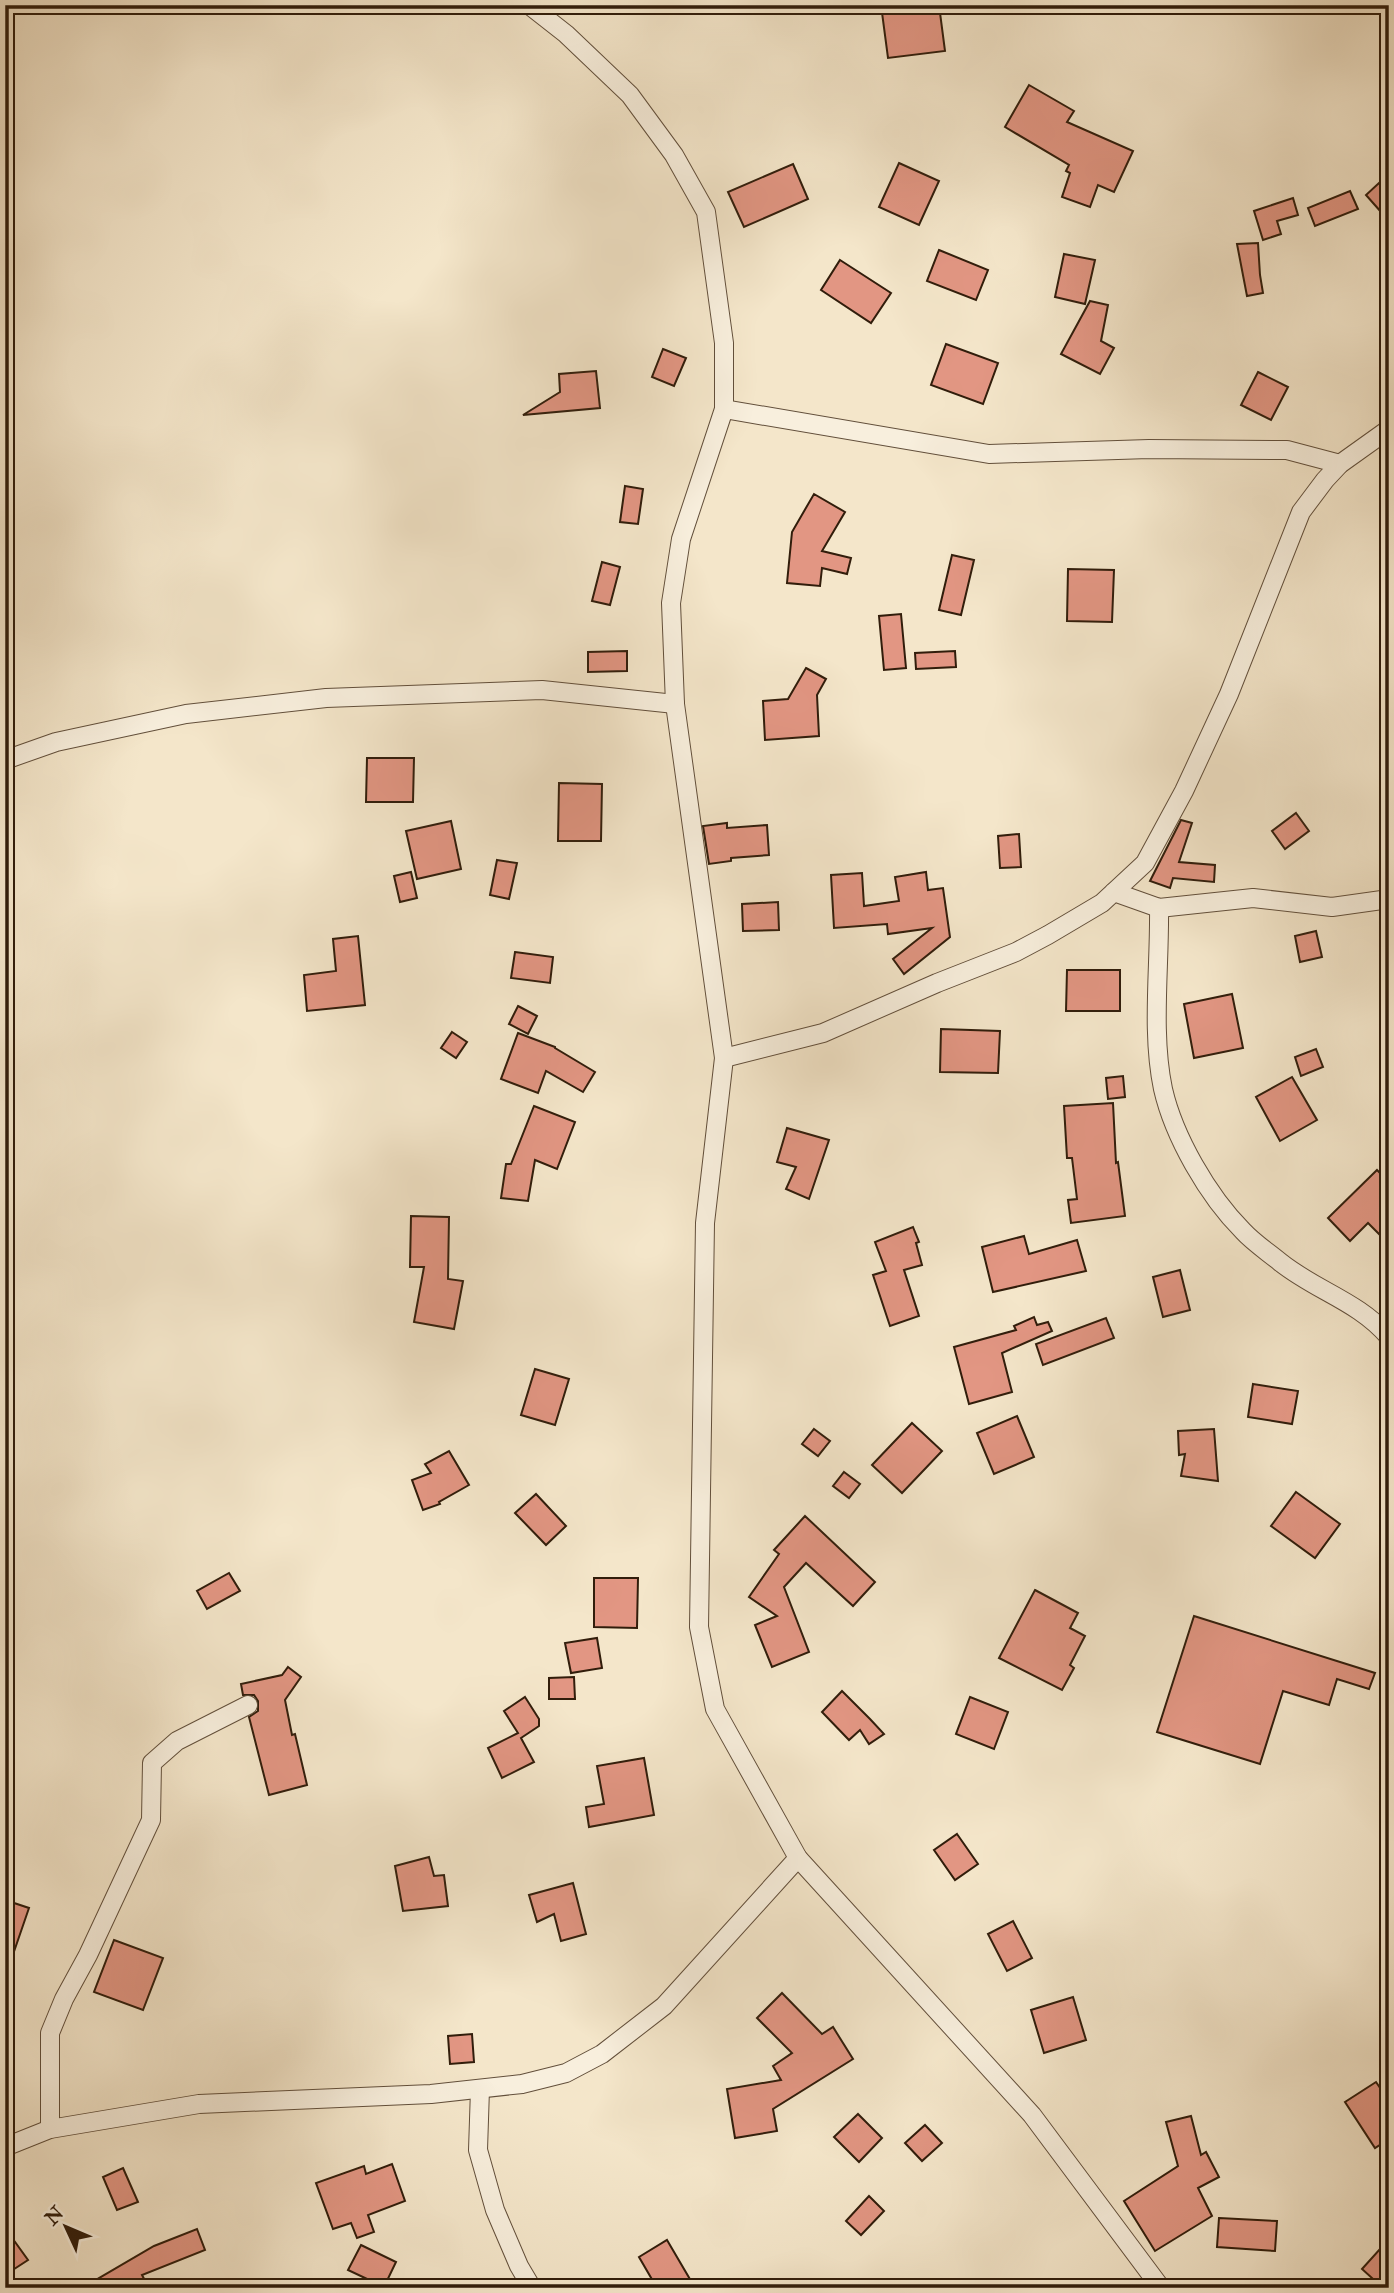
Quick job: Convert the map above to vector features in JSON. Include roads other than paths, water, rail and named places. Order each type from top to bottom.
[{"type":"street","points":[[529,5],[566,34],[630,95],[674,155],[706,212],[724,343],[724,409],[681,539],[671,603],[676,704],[724,1058],[705,1223],[699,1627],[715,1709],[798,1858],[1032,2115],[1161,2288]]},
{"type":"street","points":[[724,409],[989,454],[1149,449],[1287,450],[1339,464]]},
{"type":"street","points":[[724,1058],[823,1033],[1016,951],[1102,903],[1145,863],[1184,791],[1228,694],[1301,512],[1339,464],[1389,429]]},
{"type":"street","points":[[5,761],[56,741],[186,714],[326,698],[542,690],[676,704]]},
{"type":"street","points":[[1114,892],[1159,908],[1253,898],[1332,907],[1389,898]]},
{"type":"street","points":[[1159,908],[1158,1045],[1164,1089],[1180,1135],[1206,1185],[1243,1232],[1299,1276],[1375,1320],[1389,1337]]},
{"type":"street","points":[[50,2129],[50,2033],[151,1820],[152,1763],[177,1741],[248,1705]]},
{"type":"street","points":[[5,2147],[50,2129],[198,2104],[431,2094],[522,2084],[566,2073],[602,2054],[664,2006],[798,1858]]},
{"type":"street","points":[[480,2089],[478,2150],[495,2210],[519,2266],[532,2288]]}]
